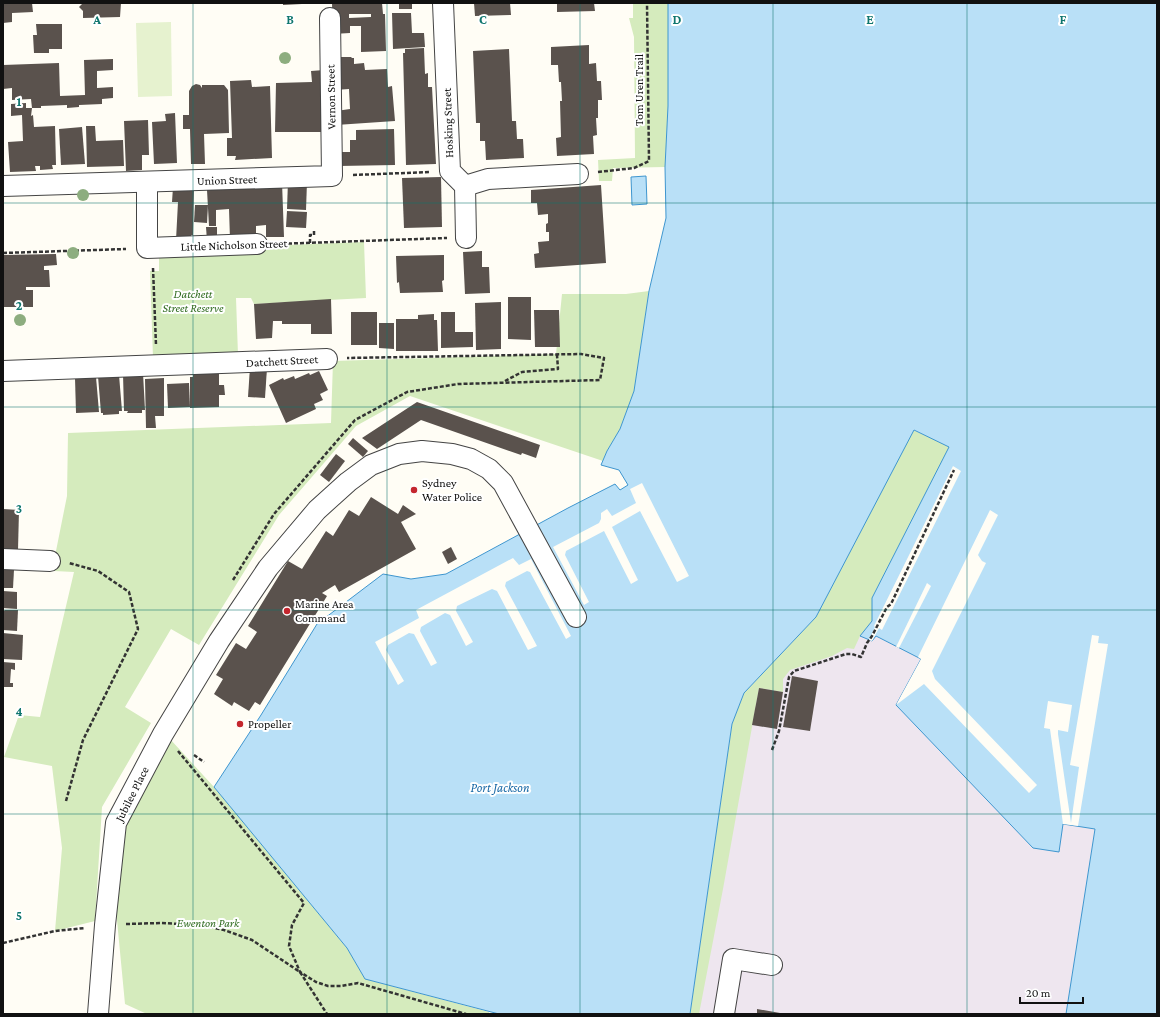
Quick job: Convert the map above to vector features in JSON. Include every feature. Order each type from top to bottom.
[{"type":"street","name":"Hosking Street","points":[[443,3],[450,171],[465,186]]},
{"type":"street","name":"Vernon Street","points":[[330,18],[332,176]]},
{"type":"street","points":[[466,238],[465,186],[488,179],[578,174]]},
{"type":"street","name":"Union Street","points":[[3,186],[332,176]]},
{"type":"street","points":[[147,182],[150,248]]},
{"type":"street","name":"Little Nicholson Street","points":[[150,248],[257,244]]},
{"type":"street","name":"Datchett Street","points":[[3,371],[327,359]]},
{"type":"street","name":"Jubilee Place","points":[[98,1014],[105,925],[116,823],[163,734],[218,641],[268,568],[317,510],[348,482],[371,465],[399,454],[422,451],[452,454],[471,459],[489,469],[503,482],[576,617]]},
{"type":"street","points":[[3,559],[59,562]]},
{"type":"street","points":[[724,1014],[733,959],[772,965]]},
{"type":"path","name":"Tom Uren Trail","points":[[578,174],[634,168],[649,161],[647,3]]},
{"type":"path","points":[[332,176],[450,171]]},
{"type":"path","points":[[310,243],[310,235],[314,235],[314,229]]},
{"type":"path","name":"Little Nicholson Street","points":[[257,244],[466,238]]},
{"type":"path","points":[[3,253],[150,248],[156,366]]},
{"type":"path","points":[[504,382],[522,372],[558,369],[559,354]]},
{"type":"path","name":"Datchett Street","points":[[327,359],[559,354],[581,354],[604,358]]},
{"type":"path","points":[[772,750],[779,731],[788,677],[794,671],[846,654],[861,657],[887,607],[891,604],[954,470]]},
{"type":"path","points":[[59,562],[98,571],[129,592],[138,628],[83,740],[66,801]]},
{"type":"path","points":[[163,734],[304,903],[292,926],[289,946],[300,972],[327,1014]]},
{"type":"path","points":[[194,755],[204,762]]},
{"type":"path","points":[[105,925],[160,922],[200,925],[224,930],[252,940],[316,982],[328,986],[358,983],[466,1014]]},
{"type":"path","points":[[3,943],[55,931],[78,928]]},
{"type":"shaded area","points":[[913,430],[872,598],[872,621],[876,636],[921,659],[1063,824],[1095,829],[1066,1014],[690,1014],[744,693],[816,617]]},
{"type":"green space","points":[[633,3],[668,3],[668,106],[665,167],[613,168],[612,181],[599,181],[598,160],[635,158],[634,37],[629,18],[633,18]]},
{"type":"green space","points":[[171,22],[172,96],[138,97],[136,23]]},
{"type":"green space","name":"Datchett Street Reserve","points":[[364,242],[366,298],[254,304],[251,298],[236,298],[238,355],[153,358],[150,271],[159,271],[159,250]]},
{"type":"green space","points":[[649,291],[634,391],[620,429],[603,461],[410,396],[356,426],[279,515],[199,645],[171,629],[125,707],[151,723],[102,807],[95,921],[55,931],[62,848],[52,766],[4,757],[19,715],[40,717],[74,572],[54,571],[55,556],[67,496],[68,433],[331,423],[333,361],[556,354],[562,294],[626,294]]},
{"type":"green space","points":[[913,430],[950,446],[872,598],[872,621],[860,636],[854,649],[847,648],[832,656],[790,670],[783,679],[783,692],[759,688],[699,1014],[690,1014],[732,724],[744,693],[816,617]]},
{"type":"green space","name":"Ewenton Park","points":[[170,739],[214,787],[347,948],[365,979],[489,1012],[489,1014],[147,1014],[125,1004],[114,889],[125,824]]},
{"type":"water","name":"Port Jackson","points":[[668,3],[1157,3],[1157,1014],[1066,1014],[1095,829],[1063,824],[1059,852],[1033,848],[896,705],[921,659],[876,636],[872,641],[860,636],[872,621],[872,598],[949,447],[914,430],[816,617],[744,693],[732,724],[690,1014],[499,1014],[365,979],[347,948],[214,787],[261,715],[317,624],[383,574],[411,579],[446,574],[615,484],[620,490],[628,485],[619,470],[601,465],[607,451],[620,429],[634,391],[649,291],[666,218],[665,167],[668,106]]},
{"type":"water","points":[[646,176],[647,204],[632,205],[631,177]]},
{"type":"pier","points":[[953,466],[961,471],[882,630],[879,628],[872,641],[869,640],[875,627],[874,626]]},
{"type":"pier","points":[[642,483],[689,576],[677,582],[640,511],[612,527],[638,580],[631,584],[604,531],[566,551],[565,555],[589,602],[584,605],[553,547],[599,523],[601,513],[607,509],[612,516],[636,503],[630,489]]},
{"type":"pier","points":[[990,510],[998,515],[978,555],[982,561],[986,563],[932,671],[935,679],[1037,785],[1029,793],[924,684],[896,705],[921,659],[918,657]]},
{"type":"pier","points":[[513,558],[519,565],[531,559],[571,636],[566,639],[530,572],[527,571],[506,582],[505,586],[537,646],[528,650],[497,591],[492,589],[457,606],[456,611],[473,642],[466,646],[450,615],[445,613],[421,627],[420,631],[437,663],[431,666],[414,634],[409,633],[388,645],[386,650],[404,681],[398,685],[375,642],[419,618],[416,610]]},
{"type":"pier","points":[[927,583],[931,586],[899,648],[896,647]]},
{"type":"pier","points":[[1092,635],[1099,636],[1098,643],[1108,644],[1078,826],[1063,824],[1050,729],[1044,728],[1048,701],[1072,705],[1068,732],[1058,730],[1071,823],[1079,767],[1070,765]]},
{"type":"building","points":[[3,3],[32,3],[33,12],[12,13],[12,22],[3,23]]},
{"type":"building","points":[[83,3],[121,3],[120,17],[83,18],[83,11],[79,7]]},
{"type":"building","points":[[283,3],[302,3],[302,4],[283,5]]},
{"type":"building","points":[[332,3],[382,3],[383,14],[385,14],[386,51],[361,52],[361,26],[350,26],[350,33],[333,34]],"holes":[[[349,14],[371,14],[371,17],[349,18]]]},
{"type":"building","points":[[399,3],[412,3],[412,9],[399,9]]},
{"type":"building","points":[[474,3],[510,3],[511,15],[475,16]]},
{"type":"building","points":[[557,3],[594,3],[595,11],[557,12]]},
{"type":"building","points":[[392,13],[411,13],[412,33],[424,33],[425,47],[393,49]]},
{"type":"building","points":[[36,24],[62,24],[62,49],[49,49],[49,53],[34,53],[33,35],[37,35]]},
{"type":"building","points":[[589,45],[589,64],[596,63],[597,81],[601,81],[602,100],[598,100],[598,118],[596,118],[597,135],[593,136],[594,154],[557,156],[556,138],[561,137],[561,82],[559,82],[558,65],[551,65],[551,47]]},
{"type":"building","points":[[424,48],[425,74],[428,73],[428,87],[432,87],[436,164],[406,165],[403,53],[405,53],[405,49]]},
{"type":"building","points":[[509,49],[512,121],[516,121],[517,139],[523,139],[524,158],[486,160],[485,141],[480,141],[480,123],[476,123],[473,51]]},
{"type":"building","points":[[334,57],[354,58],[354,64],[364,63],[365,70],[387,69],[388,87],[392,86],[395,121],[336,125],[336,111],[350,109],[349,89],[335,90]]},
{"type":"building","points":[[113,59],[113,70],[97,71],[97,88],[113,87],[113,98],[102,99],[102,104],[79,105],[79,107],[67,108],[67,105],[41,106],[41,108],[32,108],[31,99],[12,100],[12,88],[3,89],[3,65],[59,63],[60,96],[85,95],[84,60]]},
{"type":"building","points":[[324,70],[325,132],[275,132],[276,83],[312,82],[311,71]]},
{"type":"building","points":[[251,80],[252,87],[270,86],[272,158],[235,160],[236,156],[227,156],[227,138],[232,138],[230,81]]},
{"type":"building","points":[[196,84],[200,85],[202,88],[202,85],[224,85],[228,90],[229,133],[204,134],[205,164],[191,164],[190,129],[183,129],[183,115],[189,115],[189,91],[192,86]]},
{"type":"building","points":[[26,103],[26,108],[32,108],[31,116],[33,115],[34,127],[55,126],[56,165],[52,165],[53,169],[40,170],[40,166],[35,166],[36,171],[10,172],[8,142],[23,141],[22,115],[11,116],[11,104]]},
{"type":"building","points":[[175,113],[177,163],[154,164],[152,122],[166,121],[165,114]]},
{"type":"building","points":[[148,120],[149,155],[142,155],[142,170],[126,171],[124,121]]},
{"type":"building","points":[[86,126],[95,126],[96,141],[123,140],[124,166],[87,167]]},
{"type":"building","points":[[82,127],[85,164],[61,165],[59,129]]},
{"type":"building","points":[[394,129],[395,165],[339,166],[339,152],[350,152],[350,140],[356,140],[356,130]]},
{"type":"building","points":[[441,177],[442,227],[404,228],[402,178]]},
{"type":"building","points":[[288,181],[307,182],[306,210],[287,209]]},
{"type":"building","points":[[282,182],[284,237],[266,237],[266,225],[256,226],[256,238],[230,239],[229,209],[216,210],[216,226],[209,226],[207,190],[224,186],[224,190],[227,190],[227,185]]},
{"type":"building","points":[[601,185],[606,263],[535,268],[534,254],[539,253],[538,242],[549,241],[549,232],[546,232],[548,214],[538,215],[537,203],[531,203],[531,190]]},
{"type":"building","points":[[173,187],[194,188],[193,235],[191,235],[191,240],[176,240],[178,202],[172,202]]},
{"type":"building","points":[[195,205],[208,205],[207,223],[194,222]]},
{"type":"building","points":[[287,211],[307,212],[306,228],[286,227]]},
{"type":"building","points":[[206,227],[217,227],[217,241],[207,241]]},
{"type":"building","points":[[482,251],[482,267],[489,267],[490,293],[465,294],[463,252]]},
{"type":"building","points":[[56,254],[57,265],[44,266],[44,270],[49,270],[50,287],[26,287],[26,290],[33,290],[33,307],[3,307],[3,255]]},
{"type":"building","points":[[444,255],[444,280],[442,281],[443,292],[400,293],[399,282],[397,283],[396,256]]},
{"type":"building","points":[[508,297],[531,297],[531,340],[508,339]]},
{"type":"building","points":[[331,299],[332,334],[311,334],[311,324],[282,324],[282,321],[273,321],[272,338],[256,339],[254,304]]},
{"type":"building","points":[[501,302],[501,349],[476,350],[475,303]]},
{"type":"building","points":[[534,310],[559,310],[560,347],[535,347]]},
{"type":"building","points":[[351,312],[377,312],[377,345],[351,345]]},
{"type":"building","points":[[441,312],[455,312],[455,332],[473,332],[473,347],[441,348]]},
{"type":"building","points":[[434,314],[434,320],[437,320],[438,351],[396,351],[396,319],[418,319],[418,315]]},
{"type":"building","points":[[379,323],[394,323],[394,349],[379,348]]},
{"type":"building","points":[[250,367],[267,368],[265,398],[248,397]]},
{"type":"building","points":[[193,369],[219,369],[219,385],[224,385],[225,395],[219,395],[219,407],[190,408],[190,377],[193,377]]},
{"type":"building","points":[[319,371],[328,390],[320,394],[323,400],[314,404],[316,409],[286,423],[269,385],[283,378],[284,380],[294,376],[295,379],[309,373],[310,375]]},
{"type":"building","points":[[143,373],[145,410],[142,410],[142,413],[127,413],[128,411],[124,411],[123,374]]},
{"type":"building","points":[[119,375],[122,411],[119,411],[119,414],[103,415],[103,413],[101,413],[98,376]]},
{"type":"building","points":[[96,377],[99,412],[76,413],[75,378]]},
{"type":"building","points":[[164,378],[164,416],[155,416],[156,428],[146,428],[145,379]]},
{"type":"building","points":[[189,383],[190,407],[168,408],[167,384]]},
{"type":"building","points":[[417,402],[540,445],[536,458],[522,453],[521,455],[421,420],[377,449],[362,438]]},
{"type":"building","points":[[353,438],[368,451],[363,457],[348,444]]},
{"type":"building","points":[[336,454],[345,461],[329,482],[320,475]]},
{"type":"building","name":"Marine Area Command","points":[[371,497],[398,514],[403,505],[416,514],[401,522],[416,549],[339,592],[335,585],[322,593],[327,596],[260,705],[255,702],[249,711],[234,702],[232,706],[214,694],[223,679],[216,675],[236,643],[246,649],[257,632],[248,626],[288,561],[302,569],[326,531],[333,536],[349,510],[359,516]]},
{"type":"building","points":[[3,509],[19,510],[18,550],[3,550]]},
{"type":"building","points":[[451,547],[457,559],[448,564],[442,552]]},
{"type":"building","points":[[3,569],[14,570],[13,588],[3,588]]},
{"type":"building","points":[[3,591],[17,592],[17,609],[3,608]]},
{"type":"building","points":[[18,610],[17,631],[3,630],[3,611]]},
{"type":"building","points":[[3,633],[23,635],[22,660],[3,659]]},
{"type":"building","points":[[3,662],[15,663],[15,670],[11,669],[10,683],[13,683],[13,687],[3,687]]},
{"type":"building","points":[[792,676],[818,681],[810,731],[783,727]]},
{"type":"building","points":[[759,688],[783,692],[777,729],[752,725]]},
{"type":"building","points":[[757,1009],[780,1013],[780,1014],[757,1014]]},
{"type":"place","name":"Sydney Water Police","points":[[414,490]]},
{"type":"place","name":"Marine Area Command","points":[[287,611]]},
{"type":"place","name":"Propeller","points":[[240,724]]}]
